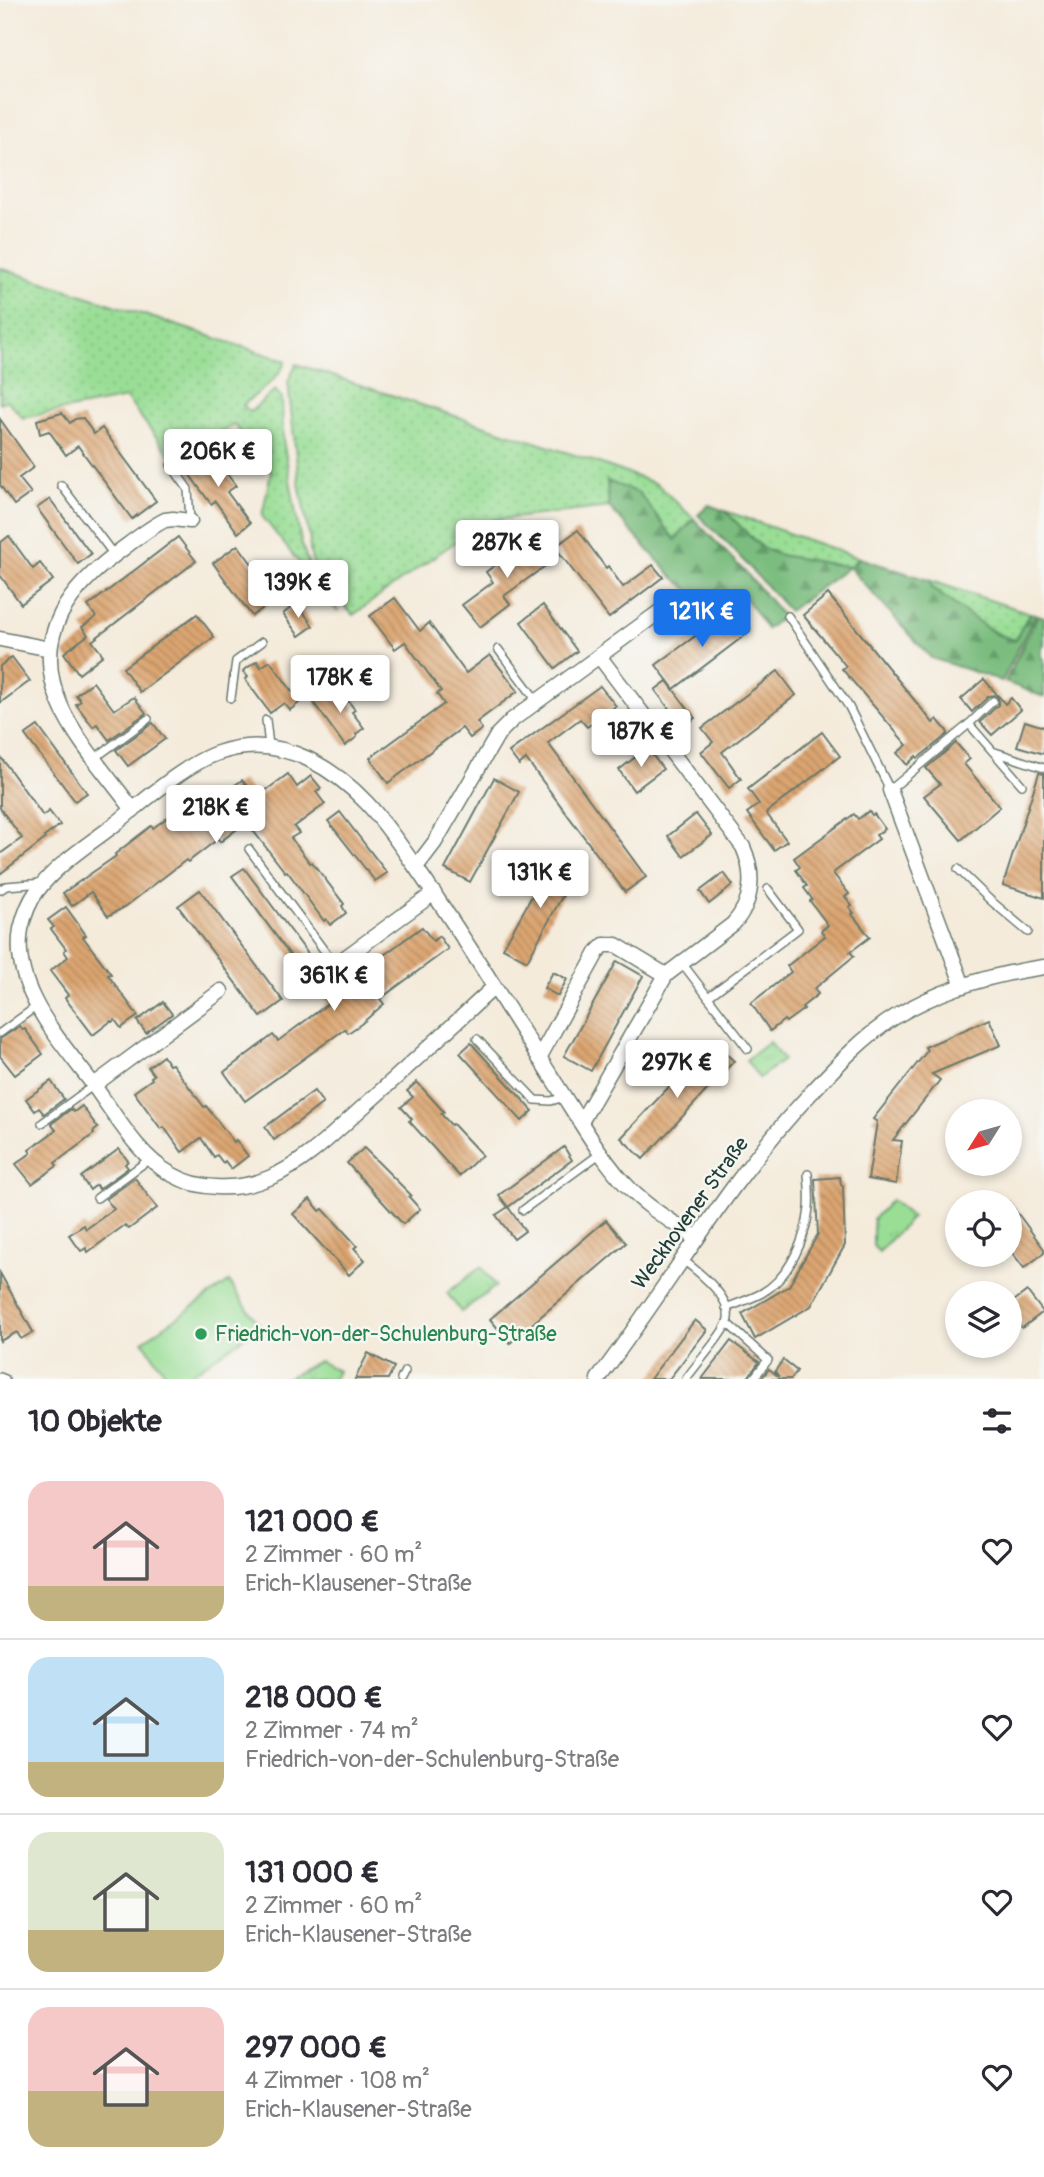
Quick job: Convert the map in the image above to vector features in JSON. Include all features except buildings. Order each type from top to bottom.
[{"type":"street","points":[[133,810],[75,731],[60,705],[52,677],[50,649],[54,626],[65,604],[87,578],[114,555],[165,520],[190,521]]},
{"type":"street","points":[[416,867],[435,842],[498,734],[512,720],[666,607]]},
{"type":"street","points":[[1,638],[50,649]]},
{"type":"street","points":[[581,1122],[666,975],[740,916],[751,886],[752,874],[749,860],[735,836],[599,656]]},
{"type":"street","points":[[494,987],[319,1146],[284,1170],[252,1184],[236,1187],[216,1186],[192,1182],[169,1173],[132,1137],[61,1043],[37,1006],[25,976],[19,946],[26,910],[44,883],[133,810],[202,760],[249,746],[269,746],[294,753],[314,762],[349,785],[373,809],[416,867],[494,987],[564,1097],[628,1188],[697,1238]]},
{"type":"street","points":[[890,790],[964,986]]},
{"type":"street","points":[[337,969],[434,894]]},
{"type":"street","points":[[539,1058],[598,951],[604,945],[616,946],[666,975]]},
{"type":"street","name":"Weckhovener Straße","points":[[598,1379],[745,1170],[783,1122],[838,1064],[880,1027],[917,1005],[1000,975],[1044,967]]},
{"type":"street","points":[[94,1085],[221,991]]},
{"type":"lane","points":[[171,466],[188,489],[190,521]]},
{"type":"lane","points":[[61,485],[114,555]]},
{"type":"lane","points":[[788,615],[849,707],[890,790],[993,701]]},
{"type":"lane","points":[[231,698],[236,661],[262,642]]},
{"type":"lane","points":[[498,649],[538,701]]},
{"type":"lane","points":[[95,758],[148,719]]},
{"type":"lane","points":[[266,720],[269,746]]},
{"type":"lane","points":[[969,724],[1022,785]]},
{"type":"lane","points":[[993,751],[1044,768]]},
{"type":"lane","points":[[249,849],[337,969]]},
{"type":"lane","points":[[958,869],[1028,932]]},
{"type":"lane","points":[[0,890],[5,886],[44,883]]},
{"type":"lane","points":[[708,997],[798,929],[768,889]]},
{"type":"lane","points":[[682,963],[748,1049]]},
{"type":"lane","points":[[0,1033],[37,1006]]},
{"type":"lane","points":[[477,1039],[534,1100],[551,1101],[564,1097]]},
{"type":"lane","points":[[42,1123],[94,1085]]},
{"type":"lane","points":[[523,1210],[602,1153]]},
{"type":"lane","points":[[97,1198],[151,1158]]},
{"type":"lane","points":[[726,1308],[764,1292],[783,1274],[797,1250],[807,1223],[810,1204],[808,1174]]},
{"type":"lane","points":[[682,1259],[719,1293],[728,1311],[727,1323],[686,1379]]},
{"type":"lane","points":[[727,1323],[768,1360],[753,1379]]},
{"type":"lane","points":[[0,1377],[5,1379]]},
{"type":"green space","points":[[0,268],[286,361],[273,380],[243,405],[250,412],[275,390],[282,398],[283,440],[301,542],[312,573],[338,612],[262,516],[271,471],[234,424],[178,465],[126,398],[23,418],[7,400],[0,403]]},
{"type":"green space","points":[[296,364],[657,484],[694,519],[675,540],[639,493],[607,481],[609,507],[495,520],[469,532],[353,615],[323,582],[312,562],[299,483],[288,382]]},
{"type":"green space","points":[[607,481],[639,493],[675,540],[694,519],[783,616],[767,629],[741,592],[714,611],[672,576],[609,507]]},
{"type":"green space","points":[[709,505],[725,511],[762,548],[780,555],[849,567],[789,611],[698,515]]},
{"type":"green space","points":[[725,511],[859,558],[849,567],[780,555],[762,548]]},
{"type":"green space","points":[[859,558],[931,581],[931,588],[996,634],[1015,640],[1030,613],[1036,614],[1002,681],[931,658],[849,567]]},
{"type":"green space","points":[[931,581],[1030,613],[1015,641],[971,618],[931,587]]},
{"type":"green space","points":[[1038,615],[1044,617],[1044,645],[1041,650],[1044,659],[1044,697],[1005,682]]},
{"type":"green space","points":[[769,1042],[783,1060],[759,1078],[746,1060]]},
{"type":"green space","points":[[891,1200],[912,1217],[879,1252],[873,1246],[873,1219]]},
{"type":"green space","points":[[481,1267],[496,1286],[461,1312],[447,1293]]},
{"type":"green space","name":"Friedrich-von-der-Schulenburg-Straße","points":[[229,1282],[260,1326],[184,1379],[169,1379],[143,1341]]},
{"type":"green space","points":[[319,1361],[338,1371],[334,1379],[285,1379]]},
{"type":"place","name":"Friedrich-von-der-Schulenburg-Straße","points":[[201,1334]]}]
